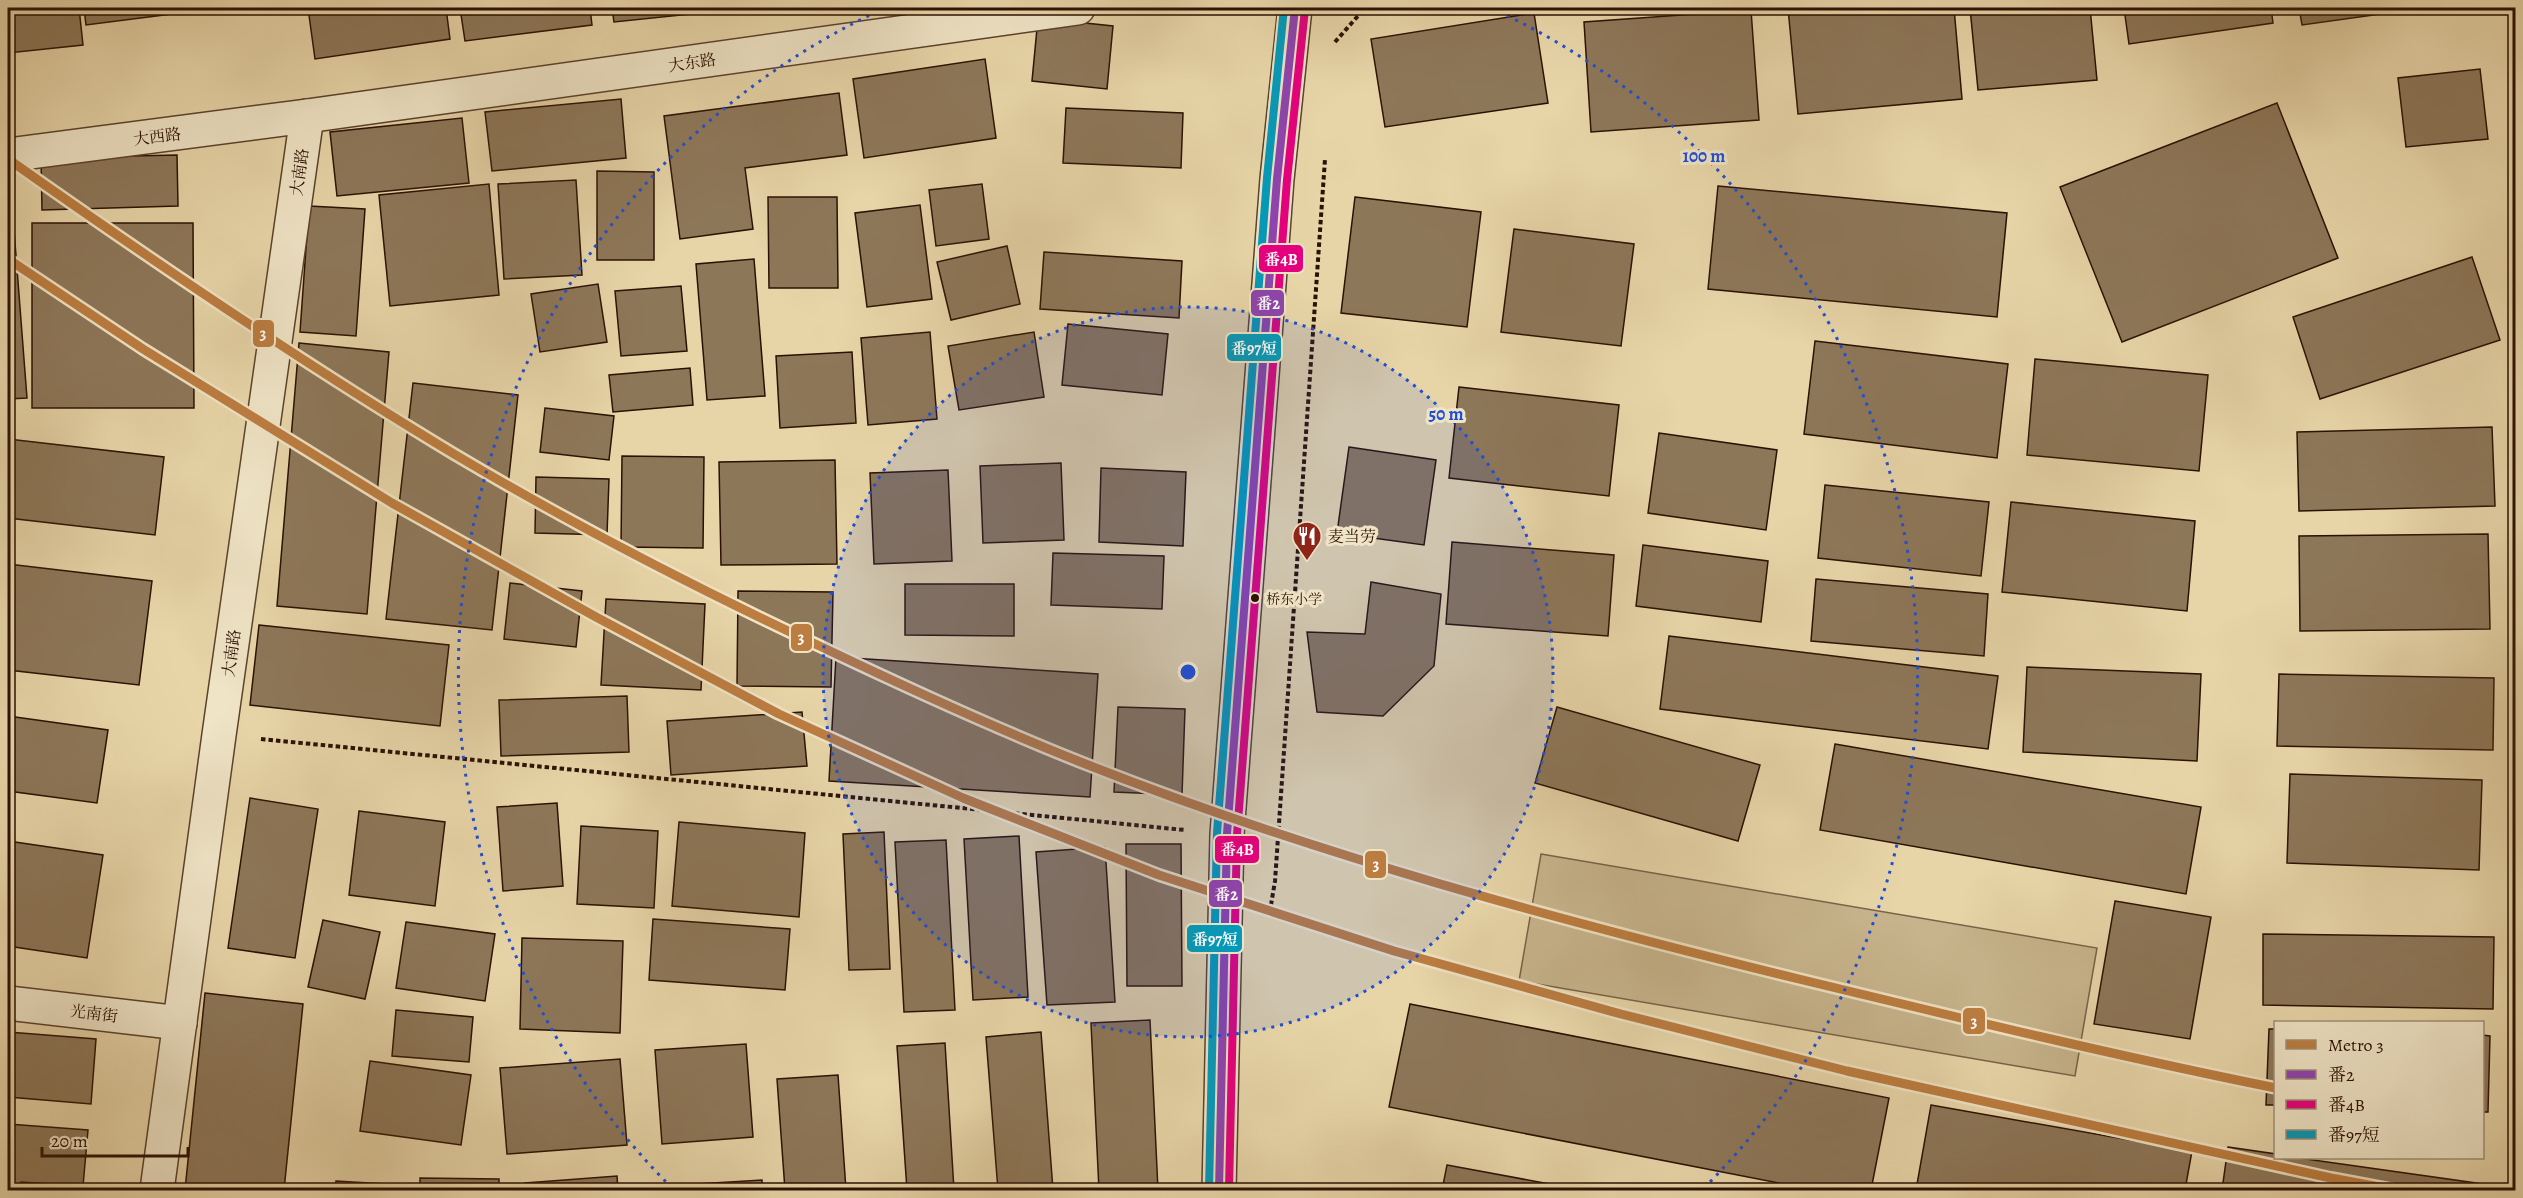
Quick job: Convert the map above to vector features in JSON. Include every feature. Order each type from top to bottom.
[{"type":"street","name":"大东路","points":[[307,116],[1078,8]]},
{"type":"street","points":[[1220,1191],[1227,834],[1276,191],[1295,8]]},
{"type":"street","name":"大西路","points":[[8,156],[307,116]]},
{"type":"street","name":"大南路","points":[[157,1191],[307,116]]},
{"type":"street","name":"光南街","points":[[8,1003],[180,1023]]},
{"type":"path","points":[[1333,44],[1364,9],[1369,8]]},
{"type":"path","points":[[1269,916],[1275,869],[1326,148]]},
{"type":"path","points":[[219,735],[1227,834]]},
{"type":"shaded area","points":[[1541,854],[2097,948],[2075,1076],[1519,981]]},
{"type":"building","points":[[8,8],[79,8],[83,45],[8,53]]},
{"type":"building","points":[[84,8],[211,8],[211,9],[86,25]]},
{"type":"building","points":[[308,8],[446,8],[450,39],[315,59]]},
{"type":"building","points":[[460,8],[590,8],[592,25],[465,41]]},
{"type":"building","points":[[612,8],[749,8],[614,22]]},
{"type":"building","points":[[1788,8],[1954,8],[1962,99],[1798,114]]},
{"type":"building","points":[[1970,8],[2090,8],[2097,80],[1978,90]]},
{"type":"building","points":[[2124,8],[2271,8],[2273,23],[2129,44]]},
{"type":"building","points":[[2299,8],[2424,8],[2302,25]]},
{"type":"building","points":[[1751,10],[1759,120],[1591,132],[1584,22]]},
{"type":"building","points":[[1534,13],[1548,103],[1385,127],[1371,39]]},
{"type":"building","points":[[1038,18],[1113,26],[1107,89],[1032,81]]},
{"type":"building","points":[[985,59],[996,138],[864,158],[853,79]]},
{"type":"building","points":[[2480,69],[2488,139],[2406,147],[2398,78]]},
{"type":"building","points":[[839,93],[847,155],[745,168],[753,229],[680,239],[664,116]]},
{"type":"building","points":[[621,99],[626,158],[492,171],[485,112]]},
{"type":"building","points":[[2277,103],[2338,258],[2122,342],[2060,187]]},
{"type":"building","points":[[1066,108],[1183,113],[1181,168],[1063,163]]},
{"type":"building","points":[[462,118],[469,183],[337,196],[330,132]]},
{"type":"building","points":[[177,155],[178,206],[42,210],[41,158]]},
{"type":"building","points":[[597,171],[654,172],[654,260],[597,260]]},
{"type":"building","points":[[576,180],[582,275],[504,279],[498,184]]},
{"type":"building","points":[[489,184],[499,295],[390,306],[379,195]]},
{"type":"building","points":[[982,184],[989,239],[936,246],[929,190]]},
{"type":"building","points":[[1718,186],[2007,213],[1997,317],[1708,289]]},
{"type":"building","points":[[768,197],[837,197],[838,288],[769,288]]},
{"type":"building","points":[[1355,197],[1481,212],[1467,327],[1341,313]]},
{"type":"building","points":[[920,205],[932,299],[867,307],[855,213]]},
{"type":"building","points":[[309,206],[365,209],[356,336],[300,332]]},
{"type":"building","points":[[32,223],[193,223],[194,408],[32,408]]},
{"type":"building","points":[[1514,229],[1634,244],[1621,346],[1501,332]]},
{"type":"building","points":[[14,230],[27,398],[8,399],[8,231]]},
{"type":"building","points":[[1007,246],[1020,304],[951,320],[937,262]]},
{"type":"building","points":[[1044,252],[1182,261],[1179,318],[1040,309]]},
{"type":"building","points":[[2472,257],[2500,340],[2320,399],[2293,317]]},
{"type":"building","points":[[754,259],[765,396],[707,400],[696,264]]},
{"type":"building","points":[[598,284],[607,342],[540,352],[531,294]]},
{"type":"building","points":[[681,286],[687,351],[621,356],[615,291]]},
{"type":"building","points":[[1068,324],[1168,334],[1162,395],[1062,385]]},
{"type":"building","points":[[930,332],[937,419],[868,425],[861,338]]},
{"type":"building","points":[[1034,332],[1044,397],[959,410],[948,346]]},
{"type":"building","points":[[1815,341],[2008,364],[1997,458],[1804,434]]},
{"type":"building","points":[[299,343],[389,352],[367,614],[277,606]]},
{"type":"building","points":[[852,352],[856,423],[780,428],[776,356]]},
{"type":"building","points":[[2035,359],[2208,375],[2199,471],[2027,455]]},
{"type":"building","points":[[690,368],[693,405],[613,412],[609,375]]},
{"type":"building","points":[[413,383],[518,395],[492,630],[386,619]]},
{"type":"building","points":[[1459,387],[1619,405],[1609,496],[1449,478]]},
{"type":"building","points":[[545,408],[614,416],[609,460],[540,452]]},
{"type":"building","points":[[2492,427],[2495,506],[2299,511],[2297,432]]},
{"type":"building","points":[[1659,433],[1777,450],[1766,530],[1648,513]]},
{"type":"building","points":[[8,439],[164,457],[155,535],[8,518]]},
{"type":"building","points":[[1349,447],[1436,460],[1424,545],[1337,533]]},
{"type":"building","points":[[622,456],[704,457],[703,548],[621,547]]},
{"type":"building","points":[[835,460],[837,564],[721,565],[719,462]]},
{"type":"building","points":[[1061,463],[1064,540],[983,543],[980,466]]},
{"type":"building","points":[[1101,468],[1186,472],[1183,546],[1099,542]]},
{"type":"building","points":[[948,470],[952,561],[874,564],[870,473]]},
{"type":"building","points":[[536,477],[609,479],[607,535],[535,533]]},
{"type":"building","points":[[1825,485],[1989,502],[1981,576],[1818,558]]},
{"type":"building","points":[[2011,502],[2195,521],[2187,611],[2002,592]]},
{"type":"building","points":[[2488,534],[2490,629],[2300,631],[2299,536]]},
{"type":"building","points":[[1452,542],[1614,555],[1608,636],[1446,624]]},
{"type":"building","points":[[1643,545],[1768,561],[1761,622],[1636,606]]},
{"type":"building","points":[[1053,553],[1164,556],[1162,609],[1051,605]]},
{"type":"building","points":[[8,564],[152,581],[139,685],[8,670]]},
{"type":"building","points":[[1816,579],[1988,594],[1984,656],[1811,641]]},
{"type":"building","points":[[1371,582],[1441,594],[1434,666],[1383,716],[1317,712],[1307,632],[1365,634]]},
{"type":"building","points":[[510,583],[582,591],[576,647],[504,639]]},
{"type":"building","points":[[905,584],[1014,584],[1014,636],[905,635]]},
{"type":"building","points":[[738,591],[833,592],[831,687],[737,686]]},
{"type":"building","points":[[606,599],[705,604],[701,690],[601,685]]},
{"type":"building","points":[[259,625],[449,645],[440,726],[250,705]]},
{"type":"building","points":[[1669,636],[1998,676],[1988,749],[1660,709]]},
{"type":"building","points":[[836,657],[1098,674],[1090,797],[829,781]]},
{"type":"building","points":[[2027,667],[2201,674],[2197,761],[2023,752]]},
{"type":"building","points":[[2279,674],[2494,678],[2493,750],[2277,746]]},
{"type":"building","points":[[627,696],[629,752],[501,756],[499,700]]},
{"type":"building","points":[[1118,707],[1185,709],[1182,795],[1114,792]]},
{"type":"building","points":[[1557,707],[1760,765],[1738,841],[1535,783]]},
{"type":"building","points":[[802,712],[807,766],[671,775],[667,721]]},
{"type":"building","points":[[8,716],[108,730],[97,803],[8,791]]},
{"type":"building","points":[[1835,744],[2201,807],[2186,894],[1820,830]]},
{"type":"building","points":[[2290,774],[2482,780],[2479,870],[2287,863]]},
{"type":"building","points":[[250,798],[318,809],[295,958],[228,948]]},
{"type":"building","points":[[557,803],[563,886],[503,891],[497,807]]},
{"type":"building","points":[[359,811],[445,822],[435,906],[349,895]]},
{"type":"building","points":[[679,822],[805,833],[799,917],[672,906]]},
{"type":"building","points":[[581,826],[658,831],[654,908],[577,904]]},
{"type":"building","points":[[884,832],[890,969],[849,970],[843,834]]},
{"type":"building","points":[[1019,836],[1028,997],[973,1000],[964,839]]},
{"type":"building","points":[[946,840],[955,1010],[904,1012],[895,842]]},
{"type":"building","points":[[8,841],[103,855],[87,958],[8,946]]},
{"type":"building","points":[[1126,844],[1181,844],[1182,986],[1127,986]]},
{"type":"building","points":[[1105,847],[1115,1002],[1047,1005],[1036,852]]},
{"type":"building","points":[[2115,901],[2211,917],[2190,1039],[2094,1024]]},
{"type":"building","points":[[653,919],[790,929],[785,990],[649,980]]},
{"type":"building","points":[[323,920],[380,932],[365,999],[308,987]]},
{"type":"building","points":[[406,922],[495,934],[485,1001],[396,988]]},
{"type":"building","points":[[2263,934],[2494,937],[2493,1009],[2263,1005]]},
{"type":"building","points":[[522,938],[623,941],[620,1033],[520,1029]]},
{"type":"building","points":[[205,993],[303,1004],[284,1190],[185,1190]]},
{"type":"building","points":[[1410,1004],[1889,1098],[1871,1190],[1814,1190],[1389,1107]]},
{"type":"building","points":[[396,1010],[473,1017],[469,1062],[392,1056]]},
{"type":"building","points":[[1150,1020],[1158,1190],[1099,1190],[1091,1023]]},
{"type":"building","points":[[2269,1029],[2274,1029],[2274,1105],[2266,1105]]},
{"type":"building","points":[[8,1032],[96,1039],[91,1104],[8,1097]]},
{"type":"building","points":[[1041,1032],[1053,1190],[998,1190],[986,1037]]},
{"type":"building","points":[[2484,1035],[2490,1036],[2488,1112],[2484,1112]]},
{"type":"building","points":[[945,1043],[954,1190],[907,1190],[897,1046]]},
{"type":"building","points":[[746,1044],[753,1137],[662,1144],[655,1050]]},
{"type":"building","points":[[620,1059],[627,1145],[507,1154],[500,1068]]},
{"type":"building","points":[[370,1061],[471,1075],[461,1145],[360,1131]]},
{"type":"building","points":[[838,1075],[846,1190],[785,1190],[777,1079]]},
{"type":"building","points":[[1931,1105],[2192,1151],[2185,1190],[1916,1190]]},
{"type":"building","points":[[8,1124],[88,1130],[83,1186],[21,1182],[21,1190],[8,1190]]},
{"type":"building","points":[[2228,1147],[2274,1154],[2274,1159],[2306,1159],[2497,1186],[2496,1190],[2222,1190]]},
{"type":"building","points":[[1447,1165],[1582,1190],[1442,1190]]},
{"type":"building","points":[[617,1176],[618,1190],[525,1190],[525,1183]]},
{"type":"building","points":[[420,1178],[499,1179],[499,1190],[420,1190]]},
{"type":"building","points":[[762,1180],[762,1190],[663,1190],[663,1186]]},
{"type":"building","points":[[336,1181],[403,1185],[403,1190],[335,1190]]},
{"type":"metro line","name":"3","points":[[8,159],[284,347],[500,481],[638,557],[733,604],[921,693],[1046,748],[1166,795],[1256,826],[1436,883],[1528,909],[1619,934],[1921,1008],[2098,1050],[2274,1088]]},
{"type":"metro line","name":"3","points":[[8,259],[143,349],[392,503],[596,617],[779,714],[963,798],[1159,875],[1394,951],[1621,1014],[1847,1071],[2331,1178],[2395,1190]]},
{"type":"transit line","name":"番97短","points":[[1209,1190],[1217,833],[1267,178],[1284,8]]},
{"type":"transit line","name":"番2","points":[[1219,1190],[1227,834],[1277,179],[1295,8]]},
{"type":"transit line","name":"番4B","points":[[1229,1190],[1237,835],[1287,180],[1305,9]]},
{"type":"place","name":"麦当劳","points":[[1307,562]]},
{"type":"place","name":"桥东小学","points":[[1255,598]]}]
